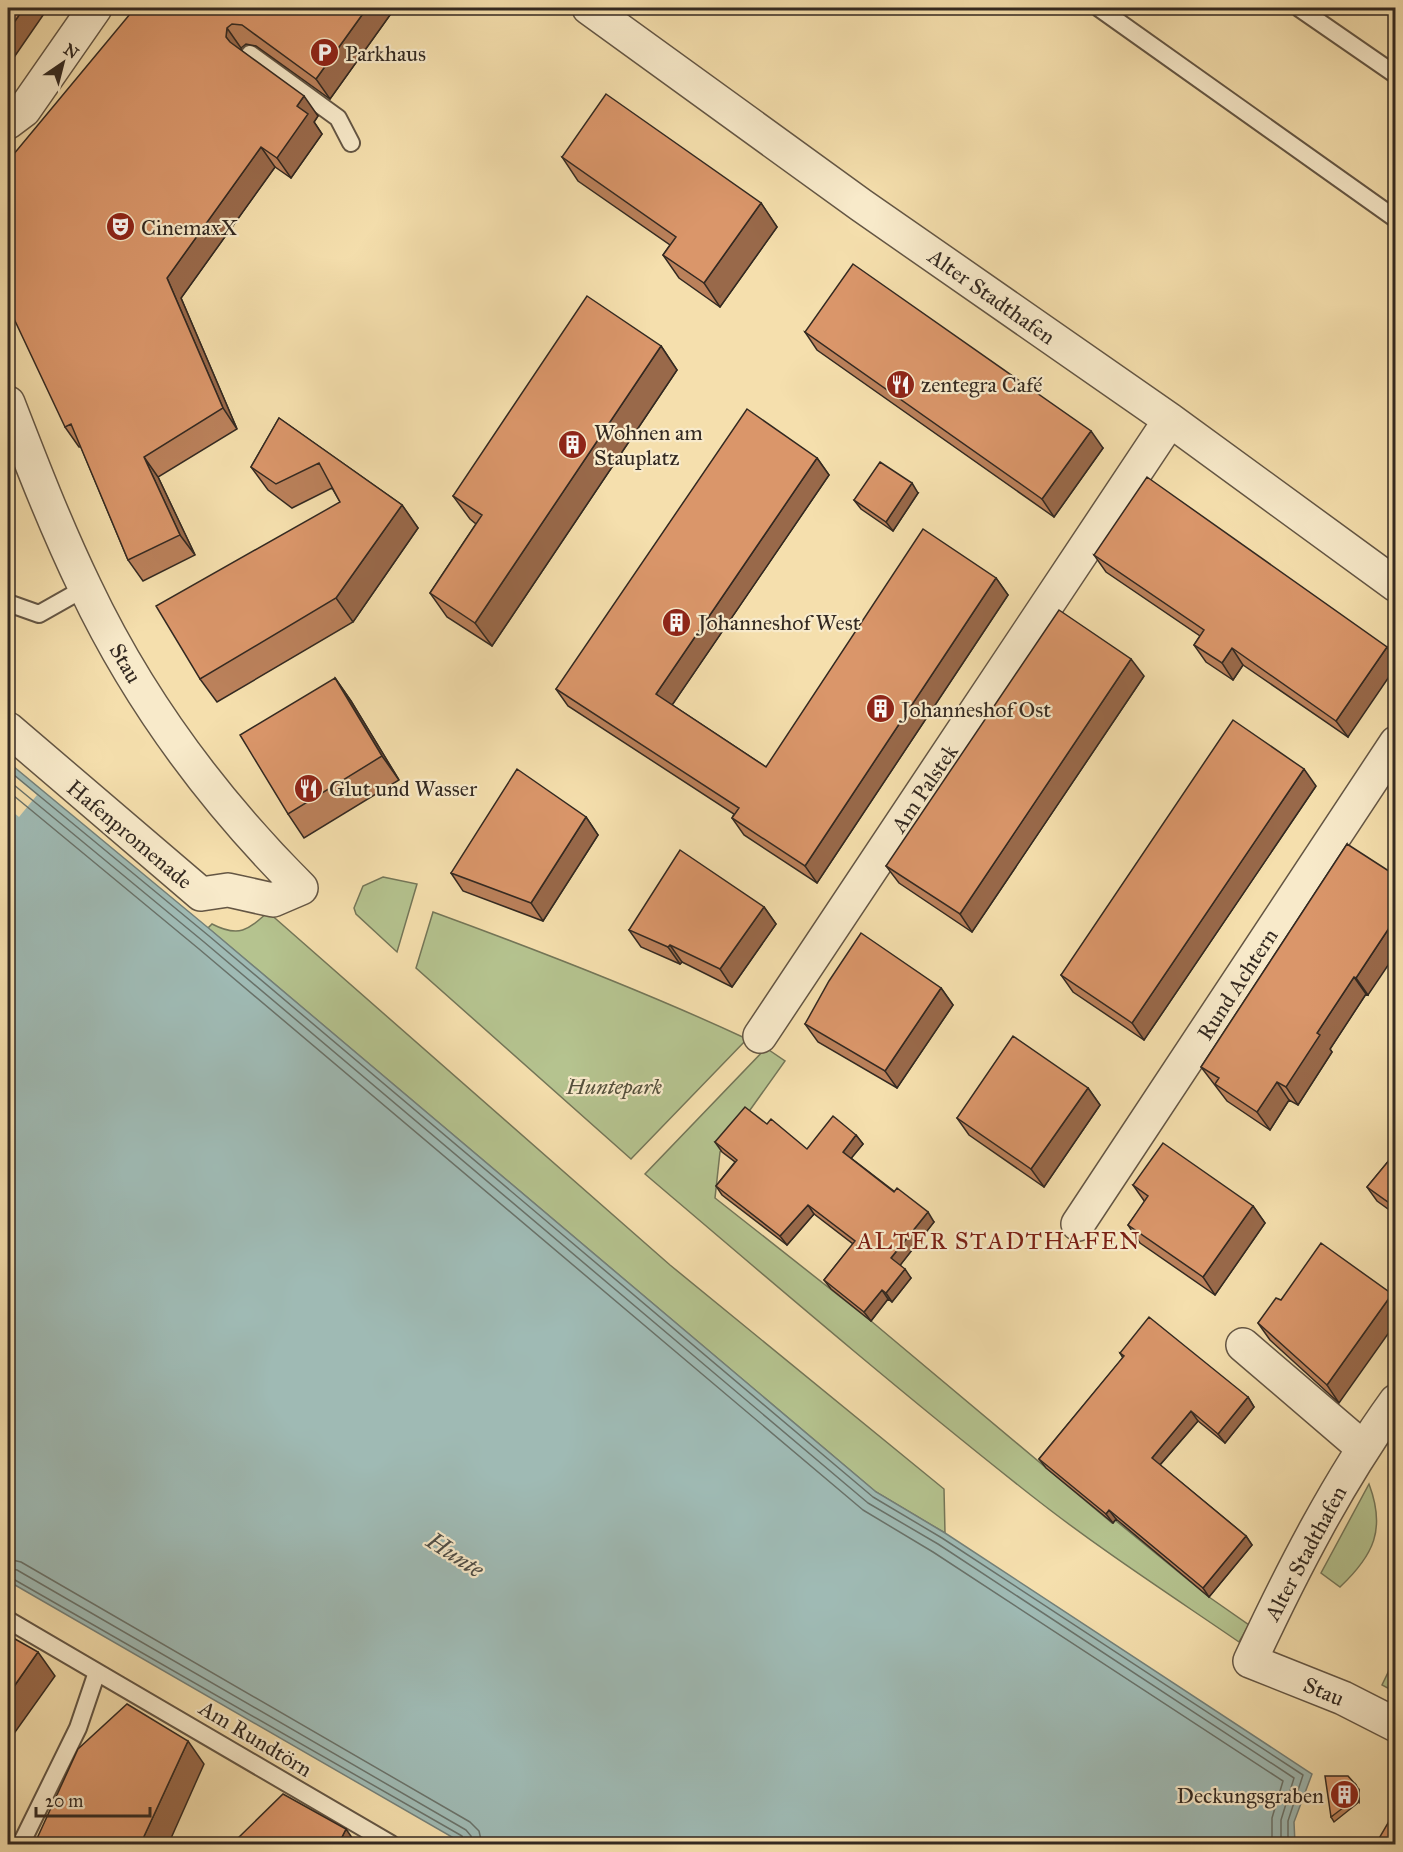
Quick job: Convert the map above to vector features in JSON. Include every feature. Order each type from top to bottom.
[{"type":"street","points":[[8,123],[24,110],[95,8]]},
{"type":"street","name":"Alter Stadthafen","points":[[589,8],[861,205],[1170,420],[1395,585]]},
{"type":"street","name":"Stau","points":[[8,403],[44,496],[85,588],[137,682],[184,753],[252,838],[301,888]]},
{"type":"street","name":"Am Palstek","points":[[760,1036],[1170,420]]},
{"type":"street","name":"Hafenpromenade","points":[[8,729],[201,894],[228,890],[273,900],[301,888]]},
{"type":"street","name":"Rund Achtern","points":[[1078,1224],[1395,743]]},
{"type":"street","points":[[1243,1345],[1362,1447]]},
{"type":"street","name":"Alter Stadthafen","points":[[1250,1661],[1275,1607],[1362,1447],[1395,1401]]},
{"type":"street","name":"Stau","points":[[1250,1661],[1343,1698],[1395,1725]]},
{"type":"lane","points":[[1099,8],[1395,219]]},
{"type":"lane","points":[[1299,8],[1395,75]]},
{"type":"lane","points":[[250,54],[338,118],[351,143]]},
{"type":"lane","points":[[8,603],[39,614],[85,588]]},
{"type":"lane","name":"Am Rundtörn","points":[[8,1620],[391,1845]]},
{"type":"lane","points":[[21,1845],[78,1728],[97,1672]]},
{"type":"green space","points":[[383,877],[417,884],[397,952],[356,914],[354,908],[363,886]]},
{"type":"green space","points":[[268,912],[670,1265],[944,1489],[945,1533],[876,1492],[208,928],[212,924],[229,931],[243,930]]},
{"type":"green space","name":"Huntepark","points":[[433,912],[592,972],[747,1039],[631,1159],[416,968]]},
{"type":"green space","points":[[766,1048],[785,1061],[720,1152],[715,1198],[871,1321],[1112,1523],[1115,1520],[1209,1597],[1249,1625],[1239,1642],[1108,1552],[1032,1496],[885,1377],[645,1174]]},
{"type":"green space","points":[[1369,1484],[1376,1515],[1374,1540],[1361,1564],[1340,1587],[1321,1573]]},
{"type":"green space","points":[[1395,1658],[1395,1692],[1382,1685]]},
{"type":"water","name":"Hunte","points":[[8,762],[212,931],[876,1492],[945,1533],[1312,1774],[1294,1822],[1295,1844],[464,1844],[8,1581]]},
{"type":"pier","points":[[8,771],[37,795],[19,817],[8,808]]},
{"type":"building","points":[[8,8],[24,8],[8,31]]},
{"type":"building","name":"CinemaxX","points":[[135,8],[367,8],[316,79],[242,25],[232,24],[227,28],[226,37],[230,42],[304,96],[297,106],[308,114],[277,158],[261,147],[167,278],[223,408],[144,457],[180,535],[128,560],[71,424],[65,427],[8,306],[8,161]]},
{"type":"building","points":[[606,94],[761,203],[704,283],[663,255],[676,237],[562,157]]},
{"type":"building","points":[[853,264],[1091,431],[1042,499],[805,332]]},
{"type":"building","name":"Wohnen am Stauplatz","points":[[587,296],[661,346],[475,623],[430,593],[482,515],[453,496]]},
{"type":"building","points":[[747,409],[817,458],[656,694],[766,767],[923,529],[996,578],[805,866],[732,818],[739,808],[556,689]]},
{"type":"building","points":[[279,418],[402,505],[336,598],[200,679],[156,606],[340,502],[319,463],[276,484],[251,467]]},
{"type":"building","points":[[880,462],[912,483],[886,522],[854,500]]},
{"type":"building","points":[[1147,477],[1387,647],[1336,721],[1232,648],[1222,663],[1194,645],[1204,630],[1094,555]]},
{"type":"building","points":[[1059,610],[1131,659],[960,914],[886,866]]},
{"type":"building","points":[[335,678],[382,756],[288,814],[240,735]]},
{"type":"building","points":[[1233,720],[1304,769],[1132,1023],[1061,975]]},
{"type":"building","points":[[517,769],[586,817],[531,903],[451,873]]},
{"type":"building","points":[[1347,844],[1395,875],[1395,919],[1317,1033],[1320,1035],[1286,1087],[1277,1082],[1257,1112],[1215,1084],[1219,1078],[1201,1067]]},
{"type":"building","points":[[680,850],[764,907],[720,969],[670,945],[668,947],[629,930]]},
{"type":"building","points":[[861,933],[941,988],[885,1071],[805,1024],[829,981]]},
{"type":"building","points":[[1013,1036],[1088,1088],[1031,1169],[957,1118]]},
{"type":"building","points":[[745,1107],[767,1124],[771,1119],[807,1149],[833,1116],[856,1135],[843,1152],[894,1192],[897,1188],[928,1212],[891,1258],[905,1269],[886,1293],[882,1290],[864,1312],[824,1280],[855,1241],[808,1205],[780,1236],[716,1186],[737,1160],[715,1142]]},
{"type":"building","points":[[1163,1143],[1253,1206],[1203,1277],[1128,1225],[1148,1196],[1133,1185]]},
{"type":"building","points":[[1395,1153],[1395,1207],[1367,1187]]},
{"type":"building","points":[[1321,1243],[1392,1294],[1327,1385],[1258,1323],[1276,1298],[1281,1300]]},
{"type":"building","points":[[1149,1317],[1248,1397],[1218,1434],[1191,1411],[1152,1458],[1246,1536],[1203,1588],[1109,1510],[1106,1514],[1039,1459],[1124,1356],[1120,1353]]},
{"type":"building","points":[[8,1635],[38,1652],[8,1695]]},
{"type":"building","points":[[127,1704],[188,1741],[140,1845],[34,1845],[78,1749]]},
{"type":"building","points":[[1325,1776],[1348,1776],[1356,1785],[1356,1798],[1331,1817]]},
{"type":"building","points":[[283,1794],[346,1829],[338,1845],[233,1845]]},
{"type":"building","points":[[1395,1811],[1395,1845],[1384,1845],[1378,1840]]},
{"type":"place","name":"Parkhaus","points":[[324,53]]},
{"type":"place","name":"CinemaxX","points":[[120,227]]},
{"type":"place","name":"zentegra Café","points":[[900,384]]},
{"type":"place","name":"Wohnen am Stauplatz","points":[[573,445]]},
{"type":"place","name":"Johanneshof West","points":[[677,622]]},
{"type":"place","name":"Johanneshof Ost","points":[[880,709]]},
{"type":"place","name":"Glut und Wasser","points":[[308,788]]},
{"type":"place","name":"Deckungsgraben","points":[[1345,1795]]},
{"type":"district","name":"ALTER STADTHAFEN","points":[[999,1241]]}]
